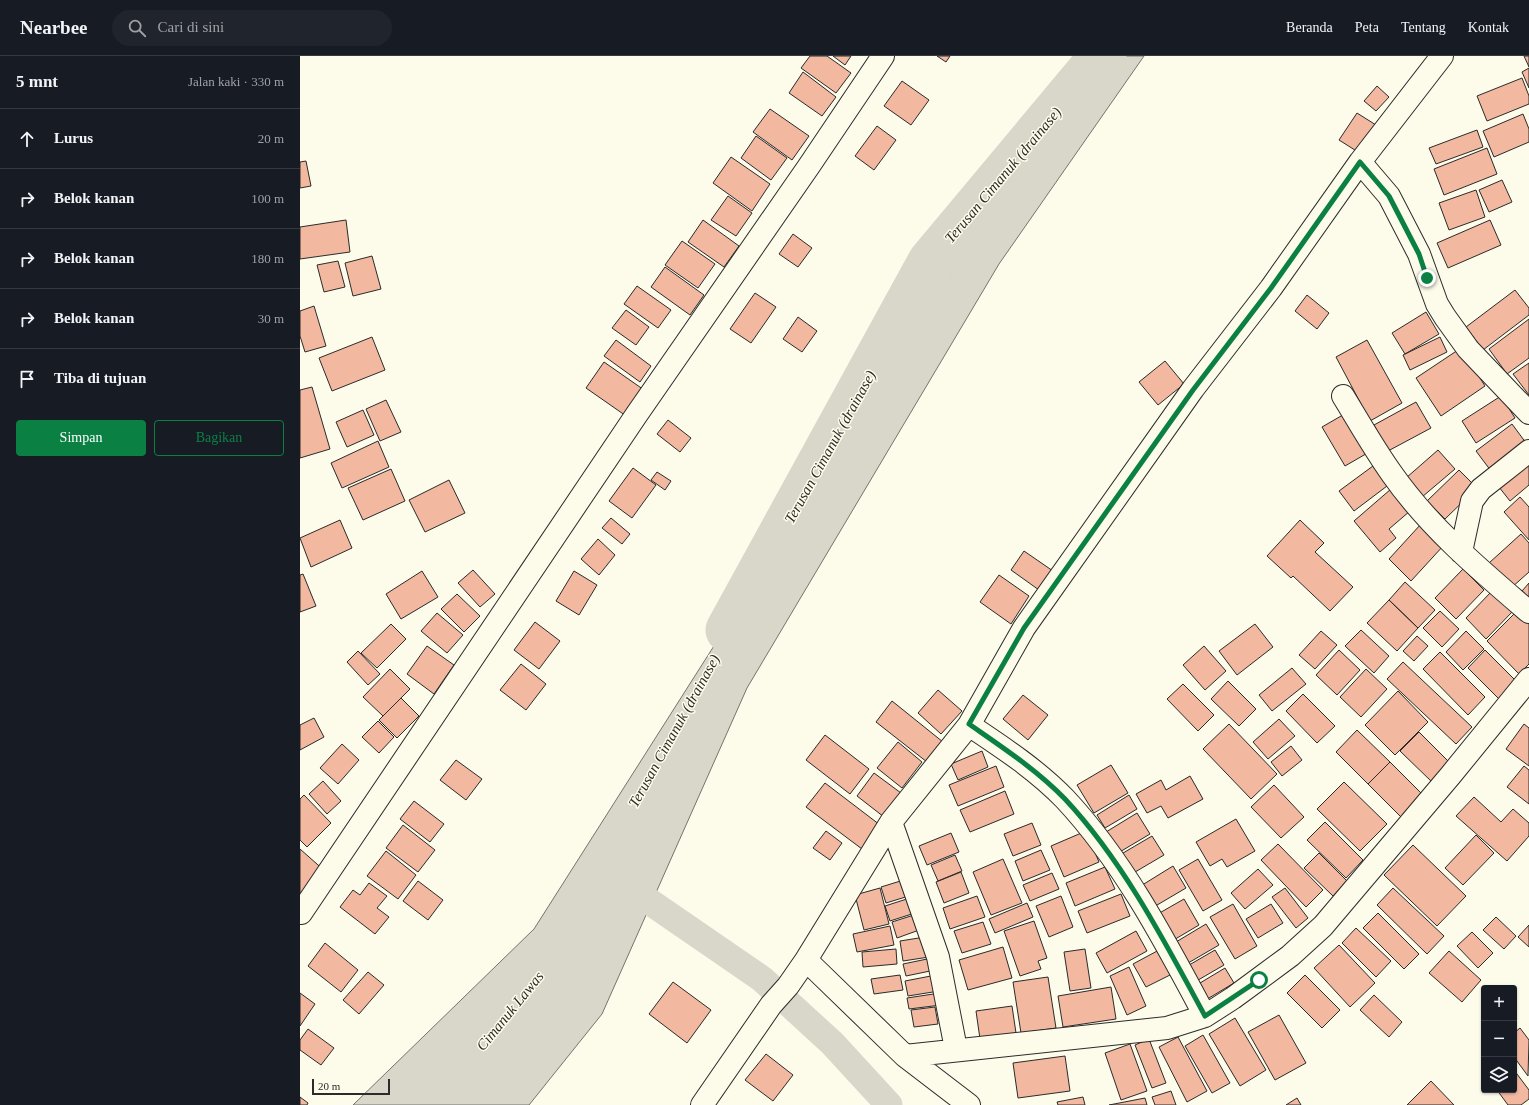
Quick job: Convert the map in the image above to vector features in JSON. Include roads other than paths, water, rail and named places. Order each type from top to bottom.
[{"type":"street","points":[[300,913],[637,414],[809,166],[883,56]]},
{"type":"street","points":[[702,1105],[771,1005],[788,986],[806,960],[892,822],[969,724],[1024,628],[1193,390],[1271,288],[1360,162],[1442,56]]},
{"type":"street","points":[[1360,162],[1389,196],[1419,254],[1437,304],[1445,317],[1468,349],[1529,413]]},
{"type":"street","points":[[1343,396],[1392,474],[1425,514],[1462,552],[1529,612]]},
{"type":"street","points":[[1462,552],[1472,501],[1481,489],[1529,451]]},
{"type":"street","points":[[905,1056],[956,1049],[1167,1028],[1205,1016],[1259,980],[1290,956],[1323,926],[1450,776],[1529,679]]},
{"type":"street","points":[[969,724],[1021,760],[1065,799],[1097,837],[1157,925],[1205,1016]]},
{"type":"street","points":[[892,822],[938,957],[956,1049]]},
{"type":"street","points":[[806,960],[905,1056],[969,1105]]},
{"type":"water","name":"Cimanuk Lawas","points":[[1089,56],[1144,56],[999,264],[747,688],[602,1014],[529,1105],[353,1105],[534,929]]},
{"type":"waterway","name":"Terusan Cimanuk (drainase)","points":[[729,630],[931,262],[1103,56]]},
{"type":"waterway","points":[[621,882],[762,979],[832,1043],[889,1105]]}]
